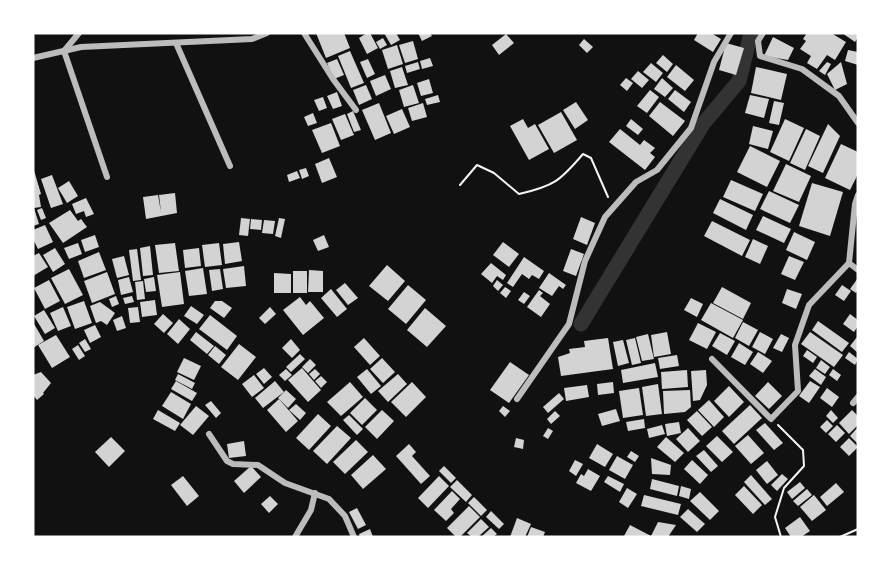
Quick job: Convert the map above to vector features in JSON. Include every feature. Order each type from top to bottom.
[{"type":"street","points":[[64,51],[79,33]]},
{"type":"street","points":[[33,58],[81,47],[252,39],[267,33]]},
{"type":"street","points":[[304,33],[356,110]]},
{"type":"street","points":[[517,399],[569,324],[585,261],[605,217],[636,182],[657,170],[691,128],[714,62],[731,33]]},
{"type":"street","points":[[763,33],[758,41],[760,56],[802,69],[839,96],[858,123]]},
{"type":"street","points":[[176,43],[230,166]]},
{"type":"street","points":[[64,51],[107,177]]},
{"type":"street","points":[[712,359],[771,418],[798,391],[795,345],[809,306],[849,263],[858,195]]},
{"type":"street","points":[[849,263],[858,270]]},
{"type":"street","points":[[209,434],[227,461],[233,464],[258,465],[285,483],[329,499],[345,516],[354,537]]},
{"type":"street","points":[[295,537],[311,510],[315,493]]},
{"type":"path","points":[[460,185],[477,165],[494,173],[519,194],[543,189],[562,179],[583,154],[591,158],[613,208]]},
{"type":"path","points":[[771,418],[802,450],[804,466],[784,488],[775,517],[781,537]]},
{"type":"path","points":[[840,537],[858,529]]},
{"type":"building","points":[[316,33],[344,33],[350,48],[326,58]]},
{"type":"building","points":[[370,33],[378,48],[367,54],[359,38]]},
{"type":"building","points":[[384,33],[396,33],[400,40],[391,45]]},
{"type":"building","points":[[418,33],[430,33],[432,36],[422,41]]},
{"type":"building","points":[[698,33],[711,33],[721,39],[713,52],[694,40]]},
{"type":"building","points":[[807,33],[831,33],[846,42],[835,60],[827,55],[817,69],[807,63],[811,56],[800,49],[806,41],[803,39]]},
{"type":"building","points":[[842,33],[858,33],[858,37],[855,42]]},
{"type":"building","points":[[506,34],[514,43],[499,55],[492,45]]},
{"type":"building","points":[[773,37],[794,48],[788,60],[764,56]]},
{"type":"building","points":[[383,38],[387,45],[380,49],[376,42]]},
{"type":"building","points":[[584,39],[593,47],[587,53],[579,45]]},
{"type":"building","points":[[413,41],[418,59],[405,63],[399,45]]},
{"type":"building","points":[[726,43],[744,48],[736,75],[719,70]]},
{"type":"building","points":[[397,45],[403,64],[388,69],[382,50]]},
{"type":"building","points":[[848,50],[858,52],[858,65],[845,61]]},
{"type":"building","points":[[350,51],[364,83],[351,88],[338,56]]},
{"type":"building","points":[[663,55],[673,64],[667,72],[656,63]]},
{"type":"building","points":[[430,58],[433,66],[422,69],[420,61]]},
{"type":"building","points":[[337,59],[344,75],[334,79],[327,63]]},
{"type":"building","points":[[368,59],[375,74],[367,78],[360,62]]},
{"type":"building","points":[[418,62],[420,69],[407,73],[405,66]]},
{"type":"building","points":[[827,62],[831,64],[825,75],[819,71]]},
{"type":"building","points":[[841,62],[847,84],[835,90],[827,74]]},
{"type":"building","points":[[651,63],[663,73],[656,82],[643,72]]},
{"type":"building","points":[[676,65],[694,80],[685,91],[667,77]]},
{"type":"building","points":[[402,67],[408,85],[395,88],[390,71]]},
{"type":"building","points":[[756,67],[787,74],[781,100],[751,93]]},
{"type":"building","points":[[638,71],[649,80],[642,88],[631,79]]},
{"type":"building","points":[[385,75],[391,89],[376,96],[370,81]]},
{"type":"building","points":[[626,78],[633,83],[627,91],[620,85]]},
{"type":"building","points":[[662,78],[673,88],[665,97],[654,89]]},
{"type":"building","points":[[429,79],[433,93],[421,96],[417,83]]},
{"type":"building","points":[[366,85],[372,99],[359,105],[353,90]]},
{"type":"building","points":[[413,85],[419,103],[404,107],[399,90]]},
{"type":"building","points":[[650,90],[659,97],[647,113],[637,106]]},
{"type":"building","points":[[675,90],[691,102],[684,112],[668,99]]},
{"type":"building","points":[[337,92],[342,106],[333,109],[327,96]]},
{"type":"building","points":[[438,95],[440,102],[427,105],[425,99]]},
{"type":"building","points":[[750,95],[769,99],[764,118],[745,113]]},
{"type":"building","points":[[323,97],[327,108],[319,111],[314,100]]},
{"type":"building","points":[[774,101],[784,103],[779,125],[769,123]]},
{"type":"building","points":[[576,102],[588,120],[575,129],[563,110]]},
{"type":"building","points":[[660,102],[685,121],[673,136],[649,116]]},
{"type":"building","points":[[379,103],[391,133],[375,140],[362,110]]},
{"type":"building","points":[[423,103],[427,117],[412,121],[408,108]]},
{"type":"building","points":[[402,109],[410,127],[394,134],[386,116]]},
{"type":"building","points":[[353,111],[361,130],[354,132],[347,114]]},
{"type":"building","points":[[561,112],[577,140],[554,153],[538,125]]},
{"type":"building","points":[[313,113],[317,123],[308,126],[304,117]]},
{"type":"building","points":[[345,114],[354,135],[341,140],[332,119]]},
{"type":"building","points":[[523,119],[528,128],[535,124],[549,149],[529,160],[510,126]]},
{"type":"building","points":[[631,119],[643,129],[638,135],[626,126]]},
{"type":"building","points":[[785,119],[804,128],[789,161],[770,152]]},
{"type":"building","points":[[331,123],[340,146],[322,153],[312,130]]},
{"type":"building","points":[[828,124],[840,136],[823,173],[808,166]]},
{"type":"building","points":[[753,126],[773,131],[768,149],[749,144]]},
{"type":"building","points":[[620,129],[640,145],[644,140],[655,148],[650,153],[655,157],[645,170],[609,142]]},
{"type":"building","points":[[806,129],[820,136],[805,170],[790,163]]},
{"type":"building","points":[[841,144],[858,152],[858,174],[850,190],[825,178]]},
{"type":"building","points":[[750,146],[780,161],[767,187],[737,172]]},
{"type":"building","points":[[329,158],[337,177],[322,183],[315,164]]},
{"type":"building","points":[[786,164],[811,176],[799,202],[773,191]]},
{"type":"building","points":[[33,167],[41,194],[39,195],[41,207],[34,208],[39,224],[33,226]]},
{"type":"building","points":[[306,168],[309,176],[302,179],[299,170]]},
{"type":"building","points":[[297,171],[300,178],[289,182],[287,175]]},
{"type":"building","points":[[52,175],[63,204],[51,208],[41,179]]},
{"type":"building","points":[[731,180],[763,194],[755,211],[723,197]]},
{"type":"building","points":[[69,181],[78,196],[67,203],[58,188]]},
{"type":"building","points":[[812,183],[843,192],[830,236],[799,226]]},
{"type":"building","points":[[769,191],[799,205],[790,223],[760,209]]},
{"type":"building","points":[[175,193],[177,213],[146,219],[143,197],[158,195],[161,212],[159,195]]},
{"type":"building","points":[[86,198],[94,214],[86,217],[84,211],[76,214],[72,204]]},
{"type":"building","points":[[720,199],[753,215],[746,230],[713,213]]},
{"type":"building","points":[[42,208],[46,218],[41,220],[37,210]]},
{"type":"building","points":[[70,210],[78,221],[81,219],[87,227],[63,243],[49,223]]},
{"type":"building","points":[[763,216],[791,229],[784,243],[756,230]]},
{"type":"building","points":[[581,217],[595,223],[587,245],[573,239]]},
{"type":"building","points":[[241,218],[250,219],[248,236],[239,235]]},
{"type":"building","points":[[279,218],[285,219],[281,238],[275,236]]},
{"type":"building","points":[[251,219],[262,220],[261,230],[250,229]]},
{"type":"building","points":[[264,220],[275,221],[273,234],[262,233]]},
{"type":"building","points":[[712,221],[750,240],[742,256],[704,236]]},
{"type":"building","points":[[45,225],[53,242],[38,249],[33,239],[33,230]]},
{"type":"building","points":[[794,232],[815,242],[807,260],[786,250]]},
{"type":"building","points":[[95,235],[99,247],[85,252],[81,240]]},
{"type":"building","points":[[324,235],[329,247],[318,251],[313,240]]},
{"type":"building","points":[[753,239],[768,246],[760,264],[745,257]]},
{"type":"building","points":[[239,242],[242,261],[225,264],[223,244]]},
{"type":"building","points":[[503,242],[519,254],[509,267],[493,255]]},
{"type":"building","points":[[78,243],[82,254],[69,259],[64,248]]},
{"type":"building","points":[[175,243],[179,271],[159,273],[155,245]]},
{"type":"building","points":[[219,243],[222,265],[205,267],[202,245]]},
{"type":"building","points":[[150,246],[153,275],[143,276],[140,248]]},
{"type":"building","points":[[55,248],[65,264],[53,272],[43,255]]},
{"type":"building","points":[[199,248],[201,266],[185,268],[183,250]]},
{"type":"building","points":[[137,249],[141,280],[133,281],[129,250]]},
{"type":"building","points":[[571,249],[584,254],[576,276],[563,271]]},
{"type":"building","points":[[99,252],[106,270],[84,278],[78,261]]},
{"type":"building","points":[[39,253],[48,267],[33,276],[33,256]]},
{"type":"building","points":[[124,256],[129,275],[117,278],[112,259]]},
{"type":"building","points":[[789,256],[804,262],[795,280],[781,274]]},
{"type":"building","points":[[524,257],[544,271],[539,279],[532,275],[529,279],[522,274],[513,287],[507,283]]},
{"type":"building","points":[[491,263],[506,275],[503,280],[497,276],[492,283],[481,274]]},
{"type":"building","points":[[387,265],[405,281],[388,301],[369,286]]},
{"type":"building","points":[[244,266],[246,286],[226,288],[223,269]]},
{"type":"building","points":[[203,268],[207,294],[189,296],[185,271]]},
{"type":"building","points":[[69,269],[83,295],[65,304],[51,278]]},
{"type":"building","points":[[220,269],[223,289],[212,291],[209,270]]},
{"type":"building","points":[[309,270],[323,271],[323,292],[308,292]]},
{"type":"building","points":[[293,271],[307,271],[307,293],[293,293]]},
{"type":"building","points":[[107,272],[115,294],[92,303],[84,281]]},
{"type":"building","points":[[180,272],[184,304],[162,307],[157,275]]},
{"type":"building","points":[[274,273],[291,274],[291,293],[274,293]]},
{"type":"building","points":[[549,273],[566,285],[563,289],[559,286],[552,296],[539,288]]},
{"type":"building","points":[[129,277],[133,292],[121,295],[118,280]]},
{"type":"building","points":[[154,277],[156,291],[146,292],[144,279]]},
{"type":"building","points":[[858,278],[858,290],[856,293],[850,289]]},
{"type":"building","points":[[49,280],[60,301],[45,309],[34,288]]},
{"type":"building","points":[[497,280],[503,285],[498,291],[493,286]]},
{"type":"building","points":[[143,281],[145,299],[137,300],[135,282]]},
{"type":"building","points":[[345,283],[358,298],[348,305],[336,290]]},
{"type":"building","points":[[408,285],[426,300],[406,324],[388,309]]},
{"type":"building","points":[[842,285],[851,291],[844,301],[835,295]]},
{"type":"building","points":[[505,287],[511,291],[506,298],[500,293]]},
{"type":"building","points":[[722,287],[751,303],[743,319],[713,303]]},
{"type":"building","points":[[331,289],[347,309],[337,317],[321,298]]},
{"type":"building","points":[[787,289],[802,294],[796,309],[782,303]]},
{"type":"building","points":[[539,290],[543,293],[540,296],[550,304],[541,317],[527,307]]},
{"type":"building","points":[[524,292],[530,296],[524,304],[518,300]]},
{"type":"building","points":[[116,296],[119,304],[112,307],[109,299]]},
{"type":"building","points":[[132,296],[134,302],[125,304],[123,298]]},
{"type":"building","points":[[300,297],[306,305],[310,301],[324,318],[303,335],[283,310]]},
{"type":"building","points":[[691,298],[703,304],[697,317],[684,310]]},
{"type":"building","points":[[155,300],[157,315],[142,317],[140,302]]},
{"type":"building","points":[[84,301],[92,323],[75,329],[67,307]]},
{"type":"building","points":[[215,301],[222,301],[232,308],[224,318],[210,308]]},
{"type":"building","points":[[100,302],[115,313],[107,325],[101,321],[96,323],[90,306]]},
{"type":"building","points":[[711,303],[743,320],[733,338],[701,320]]},
{"type":"building","points":[[191,306],[204,315],[197,324],[184,316]]},
{"type":"building","points":[[63,307],[71,326],[58,331],[50,313]]},
{"type":"building","points":[[138,307],[140,322],[130,323],[128,308]]},
{"type":"building","points":[[270,307],[276,314],[265,324],[259,318]]},
{"type":"building","points":[[425,308],[446,326],[427,347],[407,330]]},
{"type":"building","points":[[44,310],[55,328],[45,334],[34,316]]},
{"type":"building","points":[[163,314],[173,323],[164,333],[154,324]]},
{"type":"building","points":[[850,314],[858,320],[858,326],[854,332],[843,324]]},
{"type":"building","points":[[210,315],[237,336],[227,350],[199,329]]},
{"type":"building","points":[[122,316],[126,328],[117,331],[113,320]]},
{"type":"building","points":[[179,319],[190,329],[178,344],[167,334]]},
{"type":"building","points":[[818,321],[849,343],[842,352],[812,330]]},
{"type":"building","points":[[33,322],[44,341],[33,348]]},
{"type":"building","points":[[743,322],[758,330],[749,346],[735,338]]},
{"type":"building","points":[[698,323],[716,332],[707,349],[689,340]]},
{"type":"building","points":[[95,325],[101,337],[90,343],[84,330]]},
{"type":"building","points":[[196,332],[214,346],[207,354],[190,340]]},
{"type":"building","points":[[667,332],[671,354],[654,357],[651,335]]},
{"type":"building","points":[[760,332],[773,339],[765,354],[752,347]]},
{"type":"building","points":[[810,332],[843,355],[834,367],[801,344]]},
{"type":"building","points":[[720,333],[735,341],[727,355],[712,346]]},
{"type":"building","points":[[648,334],[654,359],[642,361],[636,337]]},
{"type":"building","points":[[781,334],[789,338],[782,352],[773,348]]},
{"type":"building","points":[[56,335],[70,357],[52,368],[38,345]]},
{"type":"building","points":[[364,338],[380,356],[370,365],[354,347]]},
{"type":"building","points":[[608,338],[613,369],[561,376],[558,357],[570,353],[569,349],[585,347],[584,341]]},
{"type":"building","points":[[635,338],[641,363],[632,365],[626,340]]},
{"type":"building","points":[[858,338],[858,353],[850,346]]},
{"type":"building","points":[[85,339],[91,349],[85,352],[79,343]]},
{"type":"building","points":[[291,339],[300,350],[292,358],[282,348]]},
{"type":"building","points":[[623,340],[629,363],[618,366],[613,342]]},
{"type":"building","points":[[739,343],[753,352],[745,365],[731,357]]},
{"type":"building","points":[[239,344],[256,357],[238,380],[221,367]]},
{"type":"building","points":[[78,345],[85,356],[79,360],[72,349]]},
{"type":"building","points":[[215,346],[226,355],[219,364],[208,355]]},
{"type":"building","points":[[807,350],[817,357],[813,363],[803,356]]},
{"type":"building","points":[[758,352],[772,361],[763,373],[750,364]]},
{"type":"building","points":[[849,352],[858,359],[855,365],[845,358]]},
{"type":"building","points":[[300,354],[305,359],[291,372],[286,367]]},
{"type":"building","points":[[677,355],[679,366],[660,369],[658,358]]},
{"type":"building","points":[[184,358],[201,366],[194,380],[177,372]]},
{"type":"building","points":[[382,358],[395,372],[383,383],[370,369]]},
{"type":"building","points":[[310,359],[316,365],[308,373],[302,367]]},
{"type":"building","points":[[821,360],[830,367],[825,374],[816,368]]},
{"type":"building","points":[[510,362],[529,375],[509,403],[490,390]]},
{"type":"building","points":[[655,363],[658,377],[623,383],[621,370]]},
{"type":"building","points":[[264,368],[272,377],[264,384],[256,374]]},
{"type":"building","points":[[302,368],[321,390],[308,402],[288,380]]},
{"type":"building","points":[[286,369],[292,375],[285,381],[279,375]]},
{"type":"building","points":[[315,369],[320,374],[314,380],[309,374]]},
{"type":"building","points":[[367,369],[381,386],[371,394],[357,377]]},
{"type":"building","points":[[815,369],[826,377],[821,385],[809,376]]},
{"type":"building","points":[[833,369],[841,375],[837,381],[829,375]]},
{"type":"building","points":[[687,370],[688,387],[662,389],[661,372]]},
{"type":"building","points":[[706,370],[707,385],[700,400],[693,401],[691,371]]},
{"type":"building","points":[[41,372],[51,383],[37,400],[33,395],[33,375]]},
{"type":"building","points":[[178,374],[195,383],[192,389],[175,380]]},
{"type":"building","points":[[398,374],[407,384],[388,402],[378,391]]},
{"type":"building","points":[[254,375],[264,388],[252,397],[242,384]]},
{"type":"building","points":[[321,376],[327,382],[321,388],[315,381]]},
{"type":"building","points":[[176,381],[197,393],[192,401],[171,389]]},
{"type":"building","points":[[275,381],[284,392],[263,408],[255,398]]},
{"type":"building","points":[[810,381],[820,387],[809,403],[799,396]]},
{"type":"building","points":[[350,382],[363,397],[341,416],[327,402]]},
{"type":"building","points":[[412,382],[426,397],[406,417],[391,402]]},
{"type":"building","points":[[613,382],[614,393],[598,395],[597,384]]},
{"type":"building","points":[[768,382],[782,396],[769,409],[755,396]]},
{"type":"building","points":[[658,384],[662,414],[646,416],[642,387]]},
{"type":"building","points":[[587,385],[589,397],[566,401],[564,388]]},
{"type":"building","points":[[729,386],[744,402],[729,417],[714,401]]},
{"type":"building","points":[[639,388],[643,415],[623,418],[619,391]]},
{"type":"building","points":[[827,388],[839,397],[832,407],[820,398]]},
{"type":"building","points":[[286,390],[296,399],[288,408],[278,398]]},
{"type":"building","points":[[690,390],[691,407],[685,412],[664,414],[663,391]]},
{"type":"building","points":[[171,392],[191,404],[183,419],[162,406]]},
{"type":"building","points":[[559,393],[564,399],[548,413],[543,407]]},
{"type":"building","points":[[365,398],[377,410],[362,425],[350,413]]},
{"type":"building","points":[[279,399],[298,421],[286,432],[267,410]]},
{"type":"building","points":[[709,400],[724,417],[714,427],[698,410]]},
{"type":"building","points":[[211,401],[221,413],[216,418],[205,405]]},
{"type":"building","points":[[296,404],[306,413],[300,420],[289,410]]},
{"type":"building","points":[[750,405],[762,418],[734,444],[722,431]]},
{"type":"building","points":[[196,406],[209,416],[193,435],[180,425]]},
{"type":"building","points":[[503,406],[510,411],[505,417],[499,411]]},
{"type":"building","points":[[616,409],[620,421],[602,426],[598,414]]},
{"type":"building","points":[[158,410],[180,423],[175,431],[153,419]]},
{"type":"building","points":[[382,410],[394,421],[377,439],[365,427]]},
{"type":"building","points":[[831,410],[838,418],[833,423],[826,416]]},
{"type":"building","points":[[852,410],[858,416],[858,425],[849,434],[839,423]]},
{"type":"building","points":[[555,411],[560,416],[551,424],[547,419]]},
{"type":"building","points":[[697,411],[712,427],[702,436],[687,420]]},
{"type":"building","points":[[318,414],[331,426],[309,450],[296,438]]},
{"type":"building","points":[[349,415],[363,429],[357,435],[343,420]]},
{"type":"building","points":[[644,419],[645,428],[628,431],[626,422]]},
{"type":"building","points":[[827,420],[833,426],[826,433],[820,427]]},
{"type":"building","points":[[679,422],[681,433],[667,436],[665,424]]},
{"type":"building","points":[[765,423],[783,443],[774,450],[756,430]]},
{"type":"building","points":[[662,425],[665,434],[649,438],[647,429]]},
{"type":"building","points":[[837,425],[845,433],[836,442],[828,434]]},
{"type":"building","points":[[337,426],[351,438],[327,464],[313,451]]},
{"type":"building","points":[[858,427],[858,444],[850,436]]},
{"type":"building","points":[[548,428],[553,431],[548,439],[543,436]]},
{"type":"building","points":[[688,428],[700,441],[688,452],[676,439]]},
{"type":"building","points":[[748,435],[764,453],[751,464],[735,446]]},
{"type":"building","points":[[717,436],[733,452],[722,462],[706,446]]},
{"type":"building","points":[[111,437],[125,451],[109,467],[95,452]]},
{"type":"building","points":[[666,437],[684,453],[675,462],[657,447]]},
{"type":"building","points":[[516,438],[524,440],[523,449],[514,447]]},
{"type":"building","points":[[849,438],[858,447],[849,456],[840,447]]},
{"type":"building","points":[[356,440],[368,452],[345,474],[333,462]]},
{"type":"building","points":[[244,441],[246,456],[229,458],[227,444]]},
{"type":"building","points":[[409,444],[416,452],[412,456],[430,476],[421,484],[396,456]]},
{"type":"building","points":[[597,444],[613,454],[605,467],[589,458]]},
{"type":"building","points":[[704,450],[718,466],[711,472],[696,456]]},
{"type":"building","points":[[631,451],[639,456],[635,462],[627,457]]},
{"type":"building","points":[[373,455],[386,469],[363,489],[351,475]]},
{"type":"building","points":[[617,456],[633,465],[625,479],[609,470]]},
{"type":"building","points":[[651,458],[671,465],[670,475],[652,474]]},
{"type":"building","points":[[575,460],[583,464],[576,476],[569,471]]},
{"type":"building","points":[[692,460],[708,475],[700,484],[684,469]]},
{"type":"building","points":[[767,461],[778,475],[767,484],[756,470]]},
{"type":"building","points":[[251,466],[261,477],[244,493],[234,481]]},
{"type":"building","points":[[444,466],[456,478],[451,483],[439,471]]},
{"type":"building","points":[[588,469],[600,476],[591,491],[576,483],[581,474],[584,476]]},
{"type":"building","points":[[782,474],[788,479],[777,491],[771,485]]},
{"type":"building","points":[[751,475],[772,499],[765,505],[744,482]]},
{"type":"building","points":[[183,476],[199,496],[187,506],[171,485]]},
{"type":"building","points":[[439,476],[449,486],[428,508],[418,498]]},
{"type":"building","points":[[608,476],[624,484],[620,492],[604,482]]},
{"type":"building","points":[[652,479],[679,486],[677,496],[650,489]]},
{"type":"building","points":[[457,480],[472,495],[466,502],[450,487]]},
{"type":"building","points":[[800,482],[805,488],[792,499],[787,492]]},
{"type":"building","points":[[836,483],[844,492],[827,506],[820,497]]},
{"type":"building","points":[[681,486],[691,489],[689,499],[679,496]]},
{"type":"building","points":[[744,486],[762,505],[753,514],[735,495]]},
{"type":"building","points":[[627,488],[637,494],[628,508],[619,502]]},
{"type":"building","points":[[807,489],[812,495],[798,506],[793,501]]},
{"type":"building","points":[[452,491],[460,499],[451,509],[454,513],[446,521],[434,510]]},
{"type":"building","points":[[700,492],[719,511],[710,520],[690,501]]},
{"type":"building","points":[[644,495],[681,504],[678,515],[641,506]]},
{"type":"building","points":[[814,495],[826,510],[812,521],[800,507]]},
{"type":"building","points":[[270,496],[278,504],[269,513],[261,504]]},
{"type":"building","points":[[474,497],[487,510],[481,516],[468,503]]},
{"type":"building","points":[[469,506],[480,517],[460,537],[456,537],[447,528]]},
{"type":"building","points":[[357,508],[366,525],[358,529],[349,512]]},
{"type":"building","points":[[688,509],[705,524],[697,532],[680,517]]},
{"type":"building","points":[[491,511],[504,524],[499,529],[486,517]]},
{"type":"building","points":[[800,517],[810,531],[801,537],[791,537],[785,528]]},
{"type":"building","points":[[517,518],[531,524],[525,537],[510,537]]},
{"type":"building","points":[[481,519],[489,527],[478,537],[472,537],[467,533]]},
{"type":"building","points":[[658,522],[676,525],[668,537],[624,536],[630,525],[651,536]]},
{"type":"building","points":[[531,527],[545,532],[543,537],[527,537]]},
{"type":"building","points":[[491,528],[497,534],[493,537],[481,537]]},
{"type":"building","points":[[370,529],[373,537],[360,537],[359,534]]},
{"type":"waterway","points":[[581,324],[703,124],[739,81],[751,33]]}]
